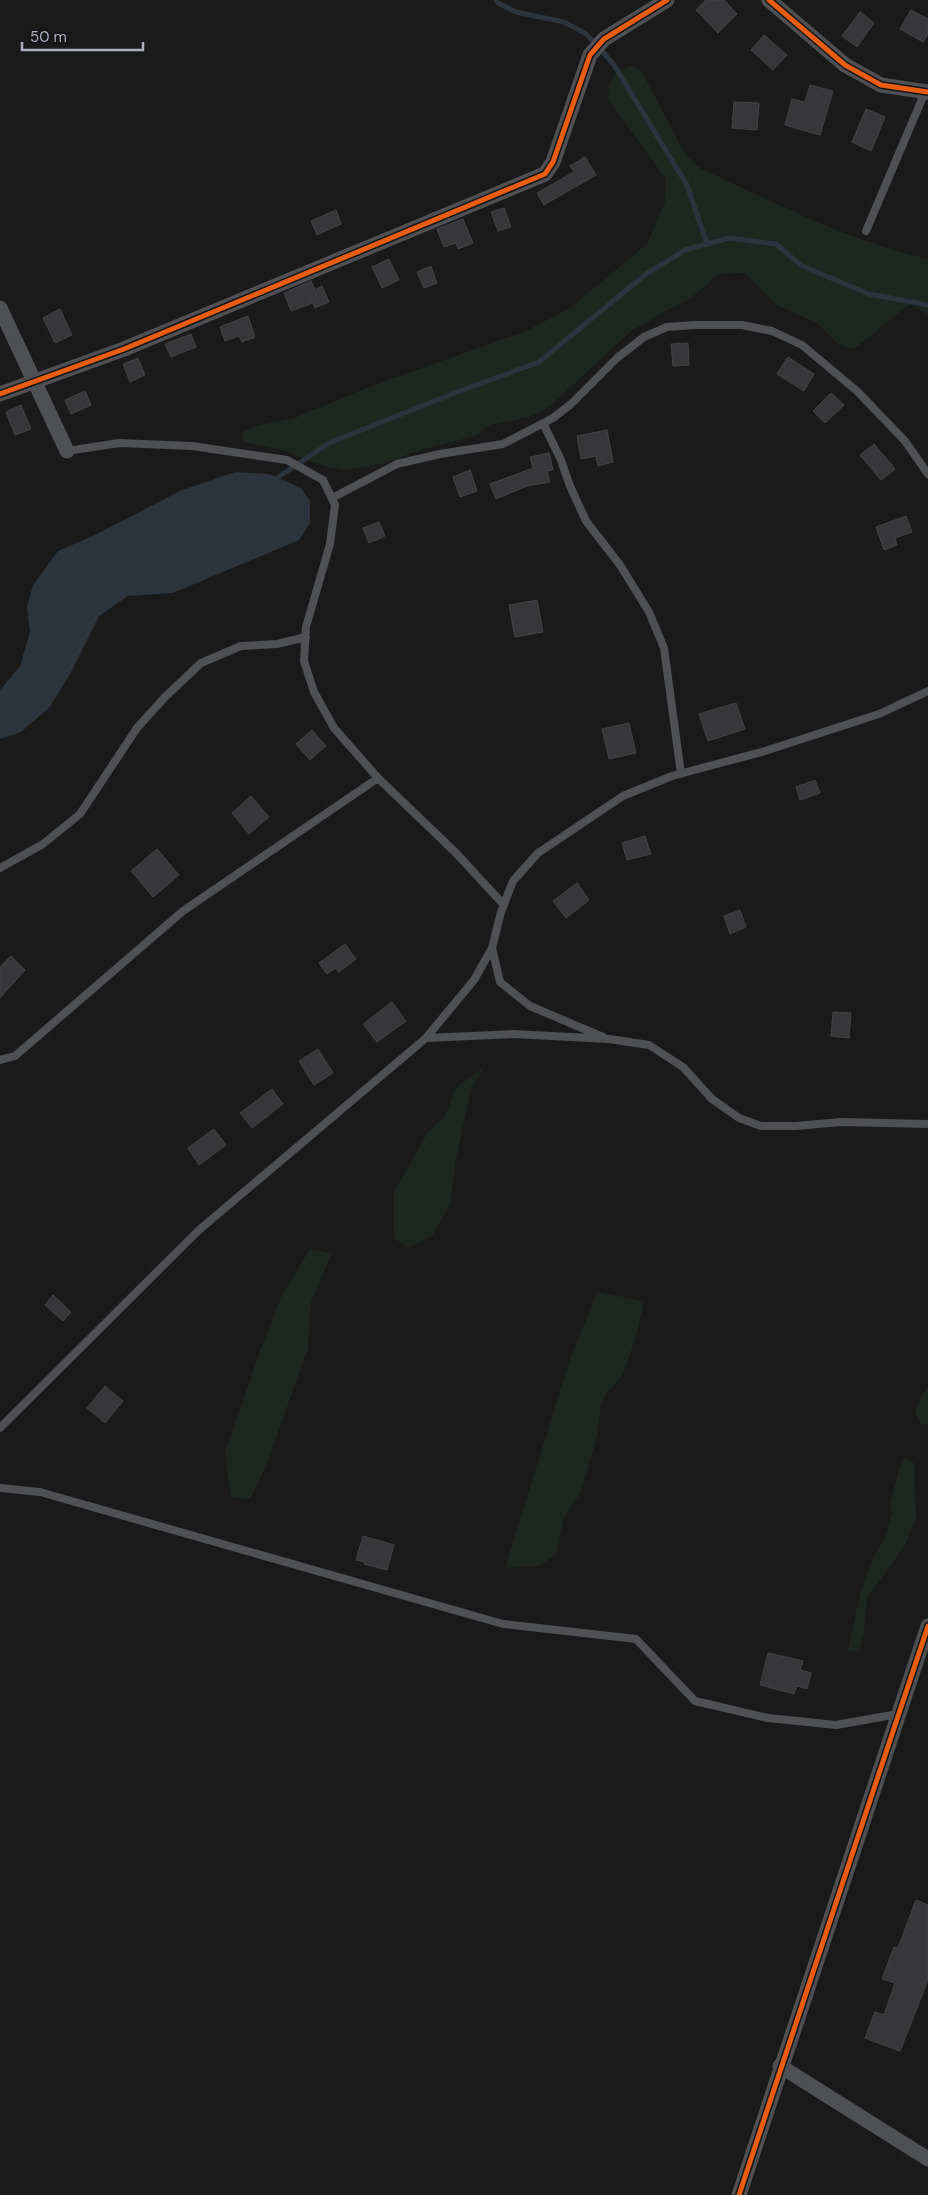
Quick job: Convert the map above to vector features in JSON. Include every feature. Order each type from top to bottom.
[{"type":"street","points":[[0,394],[124,349],[545,174],[553,162],[590,55],[604,39],[667,0]]},
{"type":"street","points":[[769,0],[845,65],[881,84],[926,92]]},
{"type":"street","points":[[0,308],[32,381],[66,451]]},
{"type":"street","points":[[739,2195],[780,2066],[928,1626]]},
{"type":"street","points":[[780,2066],[928,2159]]},
{"type":"lane","points":[[866,231],[926,92]]},
{"type":"lane","points":[[332,498],[397,464],[440,454],[503,444],[543,423],[571,404],[617,358],[644,338],[667,327],[742,325],[772,331],[802,345],[857,391],[905,441],[928,474]]},
{"type":"lane","points":[[543,423],[561,460],[570,486],[586,521],[620,565],[649,612],[664,648],[680,774]]},
{"type":"lane","points":[[66,451],[119,443],[192,446],[287,460],[323,480],[335,506],[330,544],[306,627],[304,661],[314,692],[334,728],[378,778],[456,853],[504,905]]},
{"type":"lane","points":[[0,868],[44,844],[80,814],[137,728],[165,697],[201,663],[241,646],[277,644],[306,638]]},
{"type":"lane","points":[[0,1428],[199,1230],[426,1038],[474,980],[492,948],[513,881],[538,853],[623,796],[680,774],[765,751],[879,714],[928,691]]},
{"type":"lane","points":[[0,1060],[15,1056],[183,911],[378,778]]},
{"type":"lane","points":[[492,948],[500,982],[530,1006],[609,1039]]},
{"type":"lane","points":[[426,1038],[513,1034],[609,1039],[649,1045],[683,1067],[712,1099],[739,1118],[761,1126],[796,1126],[841,1122],[928,1124]]},
{"type":"lane","points":[[0,1488],[40,1492],[503,1624],[636,1639],[695,1702],[768,1718],[836,1725],[898,1714]]},
{"type":"shaded area","points":[[632,66],[642,72],[685,154],[700,168],[812,220],[869,242],[928,259],[928,316],[913,304],[906,307],[854,349],[838,344],[817,323],[776,305],[746,273],[718,274],[689,300],[665,311],[630,332],[548,408],[528,417],[490,425],[475,436],[424,449],[381,464],[347,470],[327,467],[279,449],[244,442],[241,433],[259,425],[292,419],[369,387],[526,331],[570,308],[647,244],[665,202],[666,179],[608,99],[609,84],[617,71]]},
{"type":"shaded area","points":[[235,472],[269,474],[301,488],[310,501],[310,523],[299,540],[173,593],[128,596],[99,616],[70,674],[49,708],[21,732],[0,739],[0,690],[20,666],[30,632],[27,606],[33,585],[58,551],[95,535],[180,491]]},
{"type":"shaded area","points":[[485,1066],[471,1089],[456,1159],[450,1205],[432,1236],[408,1248],[394,1238],[394,1192],[428,1132],[445,1117],[455,1089]]},
{"type":"shaded area","points":[[310,1249],[332,1253],[311,1302],[308,1348],[266,1466],[250,1499],[231,1498],[225,1453],[260,1351],[282,1295]]},
{"type":"shaded area","points":[[597,1292],[644,1301],[635,1340],[622,1376],[609,1390],[601,1404],[597,1436],[581,1492],[563,1520],[557,1553],[540,1566],[505,1568],[570,1359]]},
{"type":"shaded area","points":[[928,1388],[928,1424],[922,1425],[915,1412],[923,1393]]},
{"type":"shaded area","points":[[905,1457],[914,1463],[916,1518],[905,1545],[867,1598],[864,1633],[859,1652],[848,1651],[860,1594],[872,1560],[885,1537],[892,1513],[890,1505],[899,1470]]},
{"type":"building","points":[[706,0],[724,0],[737,14],[718,33],[696,10]]},
{"type":"building","points":[[911,10],[928,19],[928,34],[923,42],[900,29]]},
{"type":"building","points":[[860,12],[874,23],[857,47],[842,36]]},
{"type":"building","points":[[764,35],[787,55],[773,70],[751,50]]},
{"type":"building","points":[[810,85],[833,91],[820,135],[785,125],[792,99],[805,102]]},
{"type":"building","points":[[734,102],[759,103],[757,130],[732,128]]},
{"type":"building","points":[[866,109],[885,117],[871,151],[852,142]]},
{"type":"building","points":[[585,157],[596,175],[544,205],[537,193],[574,172],[570,166]]},
{"type":"building","points":[[504,208],[511,227],[498,231],[491,212]]},
{"type":"building","points":[[336,210],[341,224],[317,235],[311,221]]},
{"type":"building","points":[[463,219],[473,243],[458,249],[456,243],[444,247],[437,229]]},
{"type":"building","points":[[389,259],[399,280],[382,288],[372,267]]},
{"type":"building","points":[[431,266],[437,283],[424,288],[417,272]]},
{"type":"building","points":[[311,281],[315,290],[322,286],[329,302],[315,308],[313,303],[291,311],[284,293]]},
{"type":"building","points":[[60,309],[72,335],[55,343],[43,318]]},
{"type":"building","points":[[248,316],[255,337],[242,342],[239,336],[225,341],[220,327]]},
{"type":"building","points":[[191,334],[196,347],[171,357],[165,344]]},
{"type":"building","points":[[688,343],[689,365],[673,366],[671,344]]},
{"type":"building","points":[[788,357],[814,374],[804,391],[777,374]]},
{"type":"building","points":[[138,358],[145,375],[130,382],[123,364]]},
{"type":"building","points":[[85,391],[91,405],[71,414],[65,400]]},
{"type":"building","points":[[831,393],[844,405],[825,423],[813,411]]},
{"type":"building","points":[[21,405],[31,429],[15,435],[6,412]]},
{"type":"building","points":[[607,430],[613,462],[598,466],[596,456],[581,459],[577,436]]},
{"type":"building","points":[[874,444],[895,469],[881,480],[860,455]]},
{"type":"building","points":[[549,453],[553,470],[547,471],[550,482],[527,486],[496,499],[490,484],[533,468],[530,457]]},
{"type":"building","points":[[470,470],[477,491],[460,497],[453,477]]},
{"type":"building","points":[[906,516],[912,532],[895,538],[897,545],[884,550],[876,527]]},
{"type":"building","points":[[379,522],[385,536],[369,543],[363,528]]},
{"type":"building","points":[[537,600],[543,632],[515,637],[509,605]]},
{"type":"building","points":[[736,703],[745,729],[708,741],[699,714]]},
{"type":"building","points":[[629,723],[636,753],[609,759],[602,729]]},
{"type":"building","points":[[312,730],[326,746],[310,760],[296,744]]},
{"type":"building","points":[[815,780],[820,793],[800,800],[796,787]]},
{"type":"building","points":[[251,796],[269,817],[249,834],[232,813]]},
{"type":"building","points":[[645,836],[651,854],[627,860],[622,843]]},
{"type":"building","points":[[157,849],[179,875],[153,897],[131,871]]},
{"type":"building","points":[[577,883],[589,900],[566,918],[553,901]]},
{"type":"building","points":[[740,910],[746,927],[730,934],[724,916]]},
{"type":"building","points":[[345,944],[356,959],[339,972],[336,968],[327,974],[319,963]]},
{"type":"building","points":[[11,956],[25,970],[0,998],[0,967]]},
{"type":"building","points":[[392,1002],[406,1021],[377,1042],[363,1024]]},
{"type":"building","points":[[833,1012],[851,1013],[849,1038],[831,1036]]},
{"type":"building","points":[[318,1049],[333,1073],[314,1085],[299,1061]]},
{"type":"building","points":[[272,1089],[283,1104],[252,1128],[240,1113]]},
{"type":"building","points":[[214,1129],[226,1145],[199,1165],[188,1148]]},
{"type":"building","points":[[53,1295],[71,1312],[63,1321],[45,1305]]},
{"type":"building","points":[[105,1386],[123,1401],[105,1423],[87,1408]]},
{"type":"building","points":[[363,1536],[394,1545],[387,1570],[356,1560]]},
{"type":"building","points":[[768,1653],[803,1661],[800,1670],[811,1673],[807,1689],[797,1686],[794,1694],[760,1685]]},
{"type":"building","points":[[916,1900],[928,1905],[928,1980],[900,2051],[865,2038],[875,2012],[884,2015],[895,1983],[882,1979],[894,1947],[898,1948]]},
{"type":"waterway","points":[[496,0],[498,3],[516,12],[564,22],[585,33],[598,46],[614,65],[687,185],[707,244]]},
{"type":"waterway","points":[[277,478],[329,443],[539,362],[646,274],[685,250],[729,238],[776,244],[802,266],[869,294],[928,305]]},
{"type":"cycle path","points":[[0,394],[124,349],[545,174],[553,162],[590,55],[604,39],[667,0]]},
{"type":"cycle path","points":[[769,0],[845,65],[881,85],[928,92]]},
{"type":"cycle path","points":[[739,2195],[928,1626]]}]
